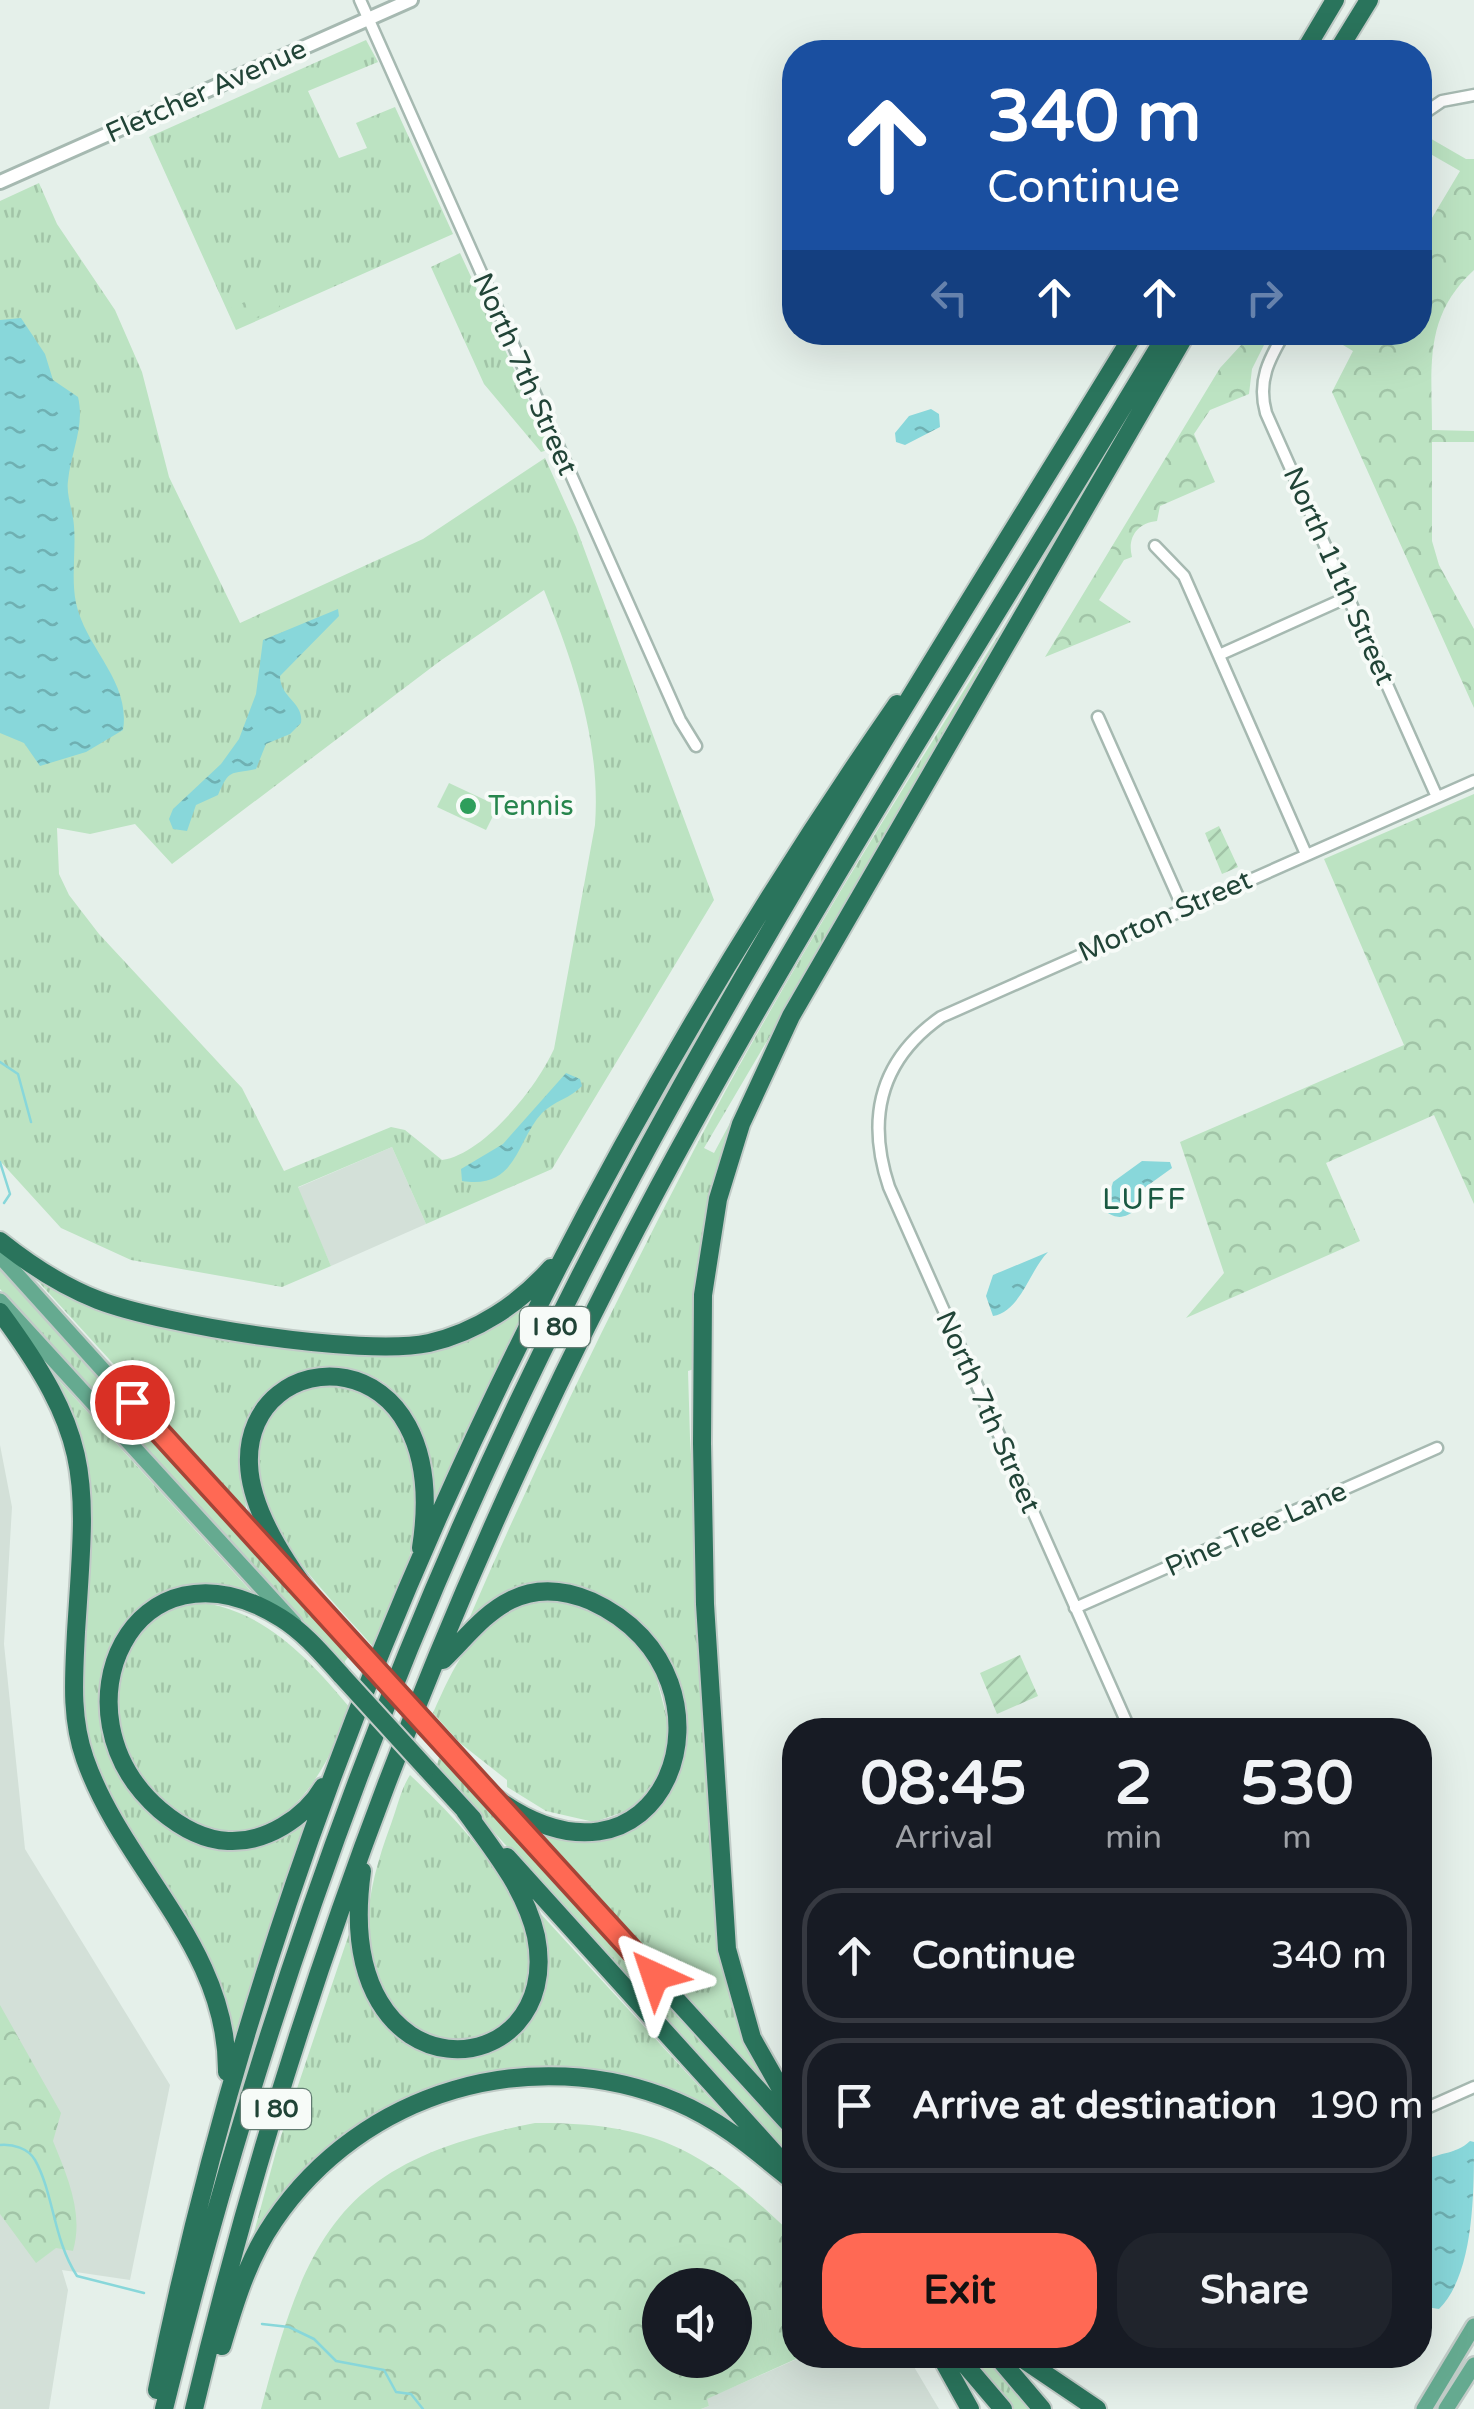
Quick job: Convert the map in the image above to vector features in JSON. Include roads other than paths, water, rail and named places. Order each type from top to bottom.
[{"type":"highway","points":[[1311,40],[1335,0]]},
{"type":"highway","points":[[1344,40],[1369,0]]},
{"type":"highway","name":"I 80","points":[[164,2409],[218,2202],[289,1973],[368,1754],[483,1478],[580,1274],[686,1076],[1127,345]]},
{"type":"highway","name":"I 80","points":[[194,2409],[278,2104],[376,1815],[478,1560],[566,1369],[716,1083],[1160,345]]},
{"type":"highway","points":[[782,2092],[741,2008],[724,1918],[705,1604],[702,1443],[704,1295],[718,1199],[741,1124],[792,1016],[1179,345]]},
{"type":"highway","points":[[154,2409],[220,2119],[280,1923],[341,1756],[413,1582],[568,1249],[719,974],[807,836],[999,555]]},
{"type":"highway","points":[[0,1241],[70,1288],[126,1310],[382,1348],[430,1342],[491,1318],[528,1291],[568,1249]]},
{"type":"highway","points":[[0,1312],[52,1386],[73,1435],[84,1508],[73,1686],[78,1732],[100,1794],[212,1980],[227,2053],[220,2119]]},
{"type":"highway","points":[[413,1582],[425,1505],[421,1462],[410,1424],[396,1403],[364,1382],[316,1378],[292,1386],[270,1404],[252,1436],[248,1463],[253,1492],[264,1517],[318,1607],[782,2116]]},
{"type":"highway","points":[[436,1667],[493,1610],[524,1594],[549,1591],[582,1597],[615,1614],[646,1644],[666,1680],[676,1716],[676,1757],[659,1798],[636,1819],[610,1829],[574,1830],[526,1816],[482,1786]]},
{"type":"highway","points":[[341,1756],[320,1793],[289,1822],[248,1840],[219,1840],[187,1829],[156,1807],[132,1778],[112,1729],[109,1692],[116,1652],[132,1625],[166,1600],[194,1594],[248,1602],[281,1618],[311,1642],[782,2165]]},
{"type":"highway","points":[[376,1815],[364,1856],[360,1905],[364,1956],[372,1988],[382,2009],[401,2031],[434,2048],[458,2050],[486,2044],[510,2028],[532,1997],[538,1969],[536,1935],[522,1898],[465,1811]]},
{"type":"highway","points":[[204,2409],[236,2299],[273,2222],[310,2176],[348,2142],[430,2096],[514,2076],[572,2076],[626,2084],[713,2120],[782,2170]]},
{"type":"highway","points":[[947,2368],[970,2409]]},
{"type":"highway","points":[[968,2368],[1004,2409]]},
{"type":"highway","points":[[1007,2368],[1042,2409]]},
{"type":"highway","points":[[1036,2368],[1096,2409]]},
{"type":"main road","points":[[0,1256],[318,1607]]},
{"type":"main road","points":[[0,1301],[311,1642]]},
{"type":"main road","points":[[1424,2409],[1474,2326]]},
{"type":"main road","points":[[1446,2409],[1474,2366]]},
{"type":"street","name":"North 7th Street","points":[[360,0],[680,720],[696,746]]},
{"type":"street","name":"Fletcher Avenue","points":[[0,182],[411,0]]},
{"type":"street","points":[[1432,108],[1442,101],[1474,95]]},
{"type":"street","name":"North 11th Street","points":[[1277,345],[1262,382],[1263,405],[1437,797]]},
{"type":"street","points":[[1156,546],[1184,576],[1306,854]]},
{"type":"street","points":[[1219,655],[1348,597]]},
{"type":"street","points":[[1098,718],[1183,908]]},
{"type":"street","name":"Morton Street","points":[[885,1087],[906,1047],[941,1017],[1474,781]]},
{"type":"street","name":"North 7th Street","points":[[885,1087],[876,1141],[890,1187],[1125,1718]]},
{"type":"street","name":"Pine Tree Lane","points":[[1076,1608],[1437,1448]]},
{"type":"street","points":[[1432,2105],[1474,2087]]},
{"type":"water","points":[[21,318],[45,354],[53,380],[78,397],[79,429],[68,486],[74,526],[76,603],[81,620],[114,680],[124,712],[123,730],[86,752],[40,766],[24,743],[0,733],[0,320]]},
{"type":"water","points":[[931,409],[939,414],[940,427],[905,445],[896,442],[895,433],[909,416]]},
{"type":"water","points":[[338,609],[339,616],[280,676],[284,690],[299,710],[301,723],[290,734],[266,744],[256,769],[231,774],[218,795],[196,805],[187,831],[173,829],[169,819],[173,809],[221,764],[239,739],[256,694],[263,640]]},
{"type":"water","points":[[566,1073],[580,1079],[582,1086],[542,1113],[505,1171],[480,1182],[462,1181],[461,1169],[503,1144]]},
{"type":"water","points":[[1142,1161],[1170,1162],[1172,1168],[1140,1191],[1138,1209],[1122,1217],[1105,1211],[1113,1182]]},
{"type":"water","points":[[1048,1252],[1018,1299],[1003,1313],[993,1316],[986,1296],[993,1275]]},
{"type":"water","points":[[1474,2142],[1470,2232],[1459,2275],[1439,2309],[1432,2308],[1432,2157]]},
{"type":"waterway","points":[[0,1062],[18,1074],[31,1122]]},
{"type":"waterway","points":[[0,1162],[10,1194],[4,1203]]},
{"type":"waterway","points":[[0,2145],[20,2148],[35,2160],[63,2247],[77,2276],[144,2293]]},
{"type":"waterway","points":[[262,2324],[289,2327],[314,2339],[336,2361],[384,2370],[396,2392],[411,2394],[423,2409]]},
{"type":"place","name":"Tennis","points":[[468,806]]},
{"type":"district","name":"LUFF","points":[[1145,1199]]}]
